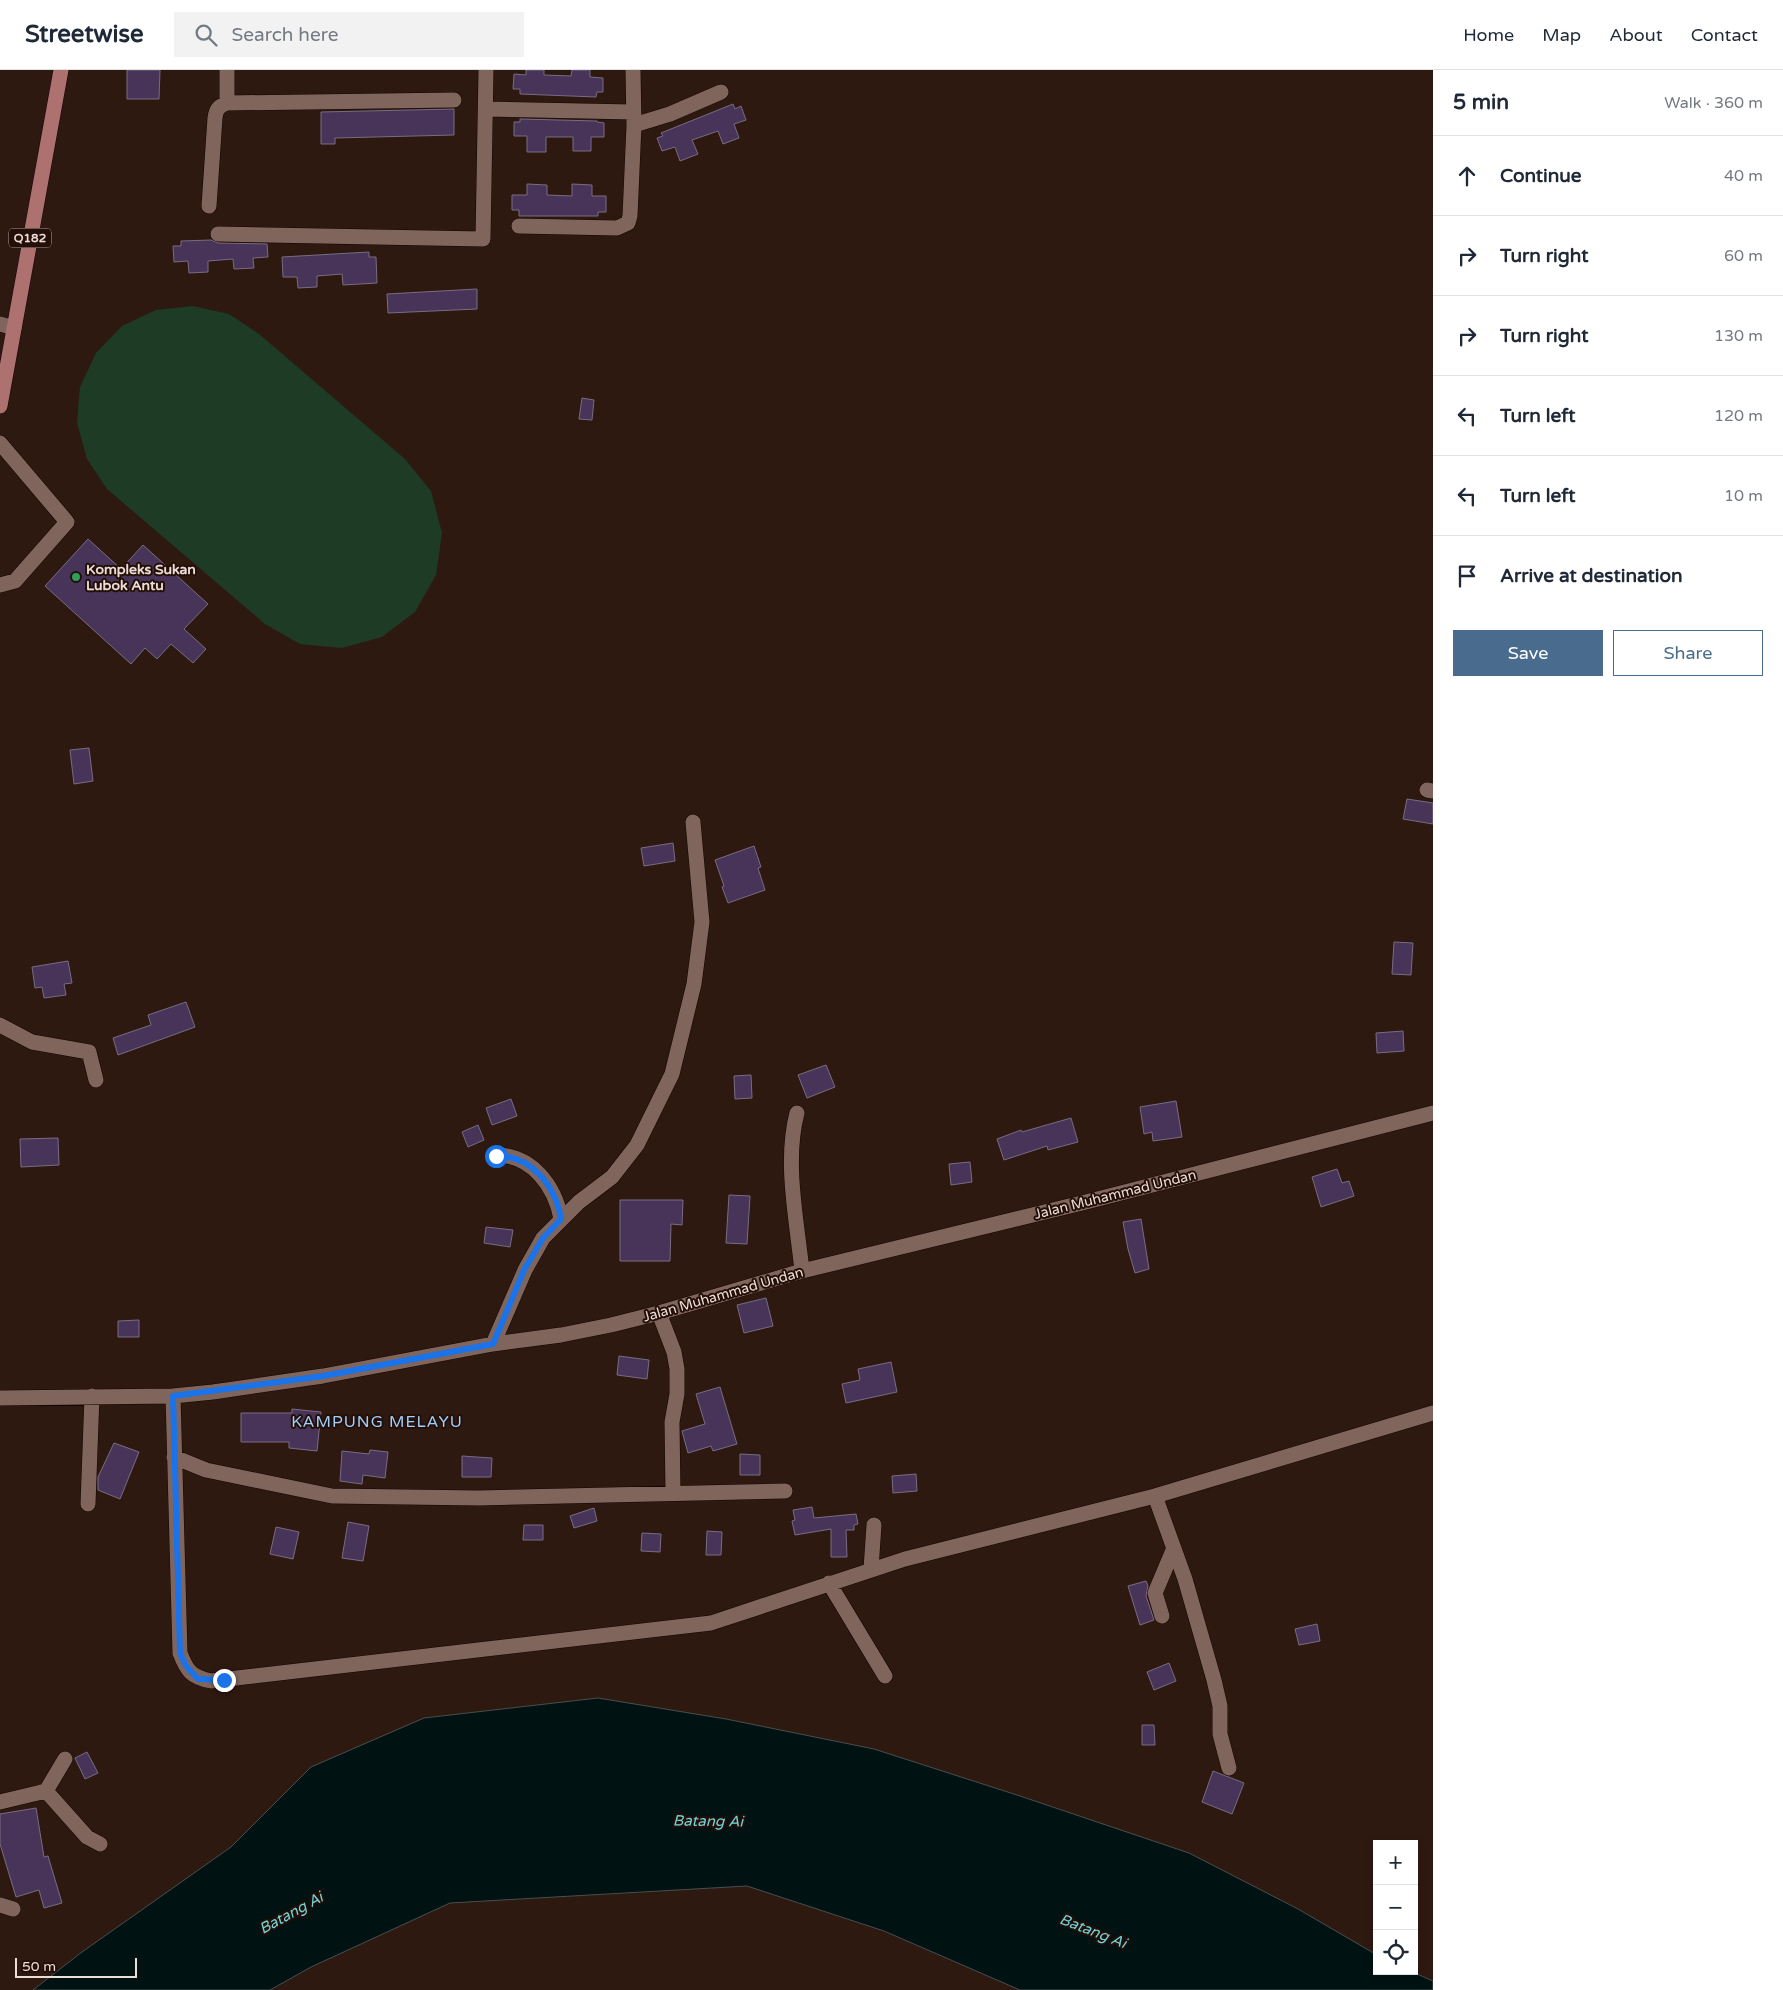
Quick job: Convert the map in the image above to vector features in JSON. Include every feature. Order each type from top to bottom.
[{"type":"main road","name":"Q182","points":[[0,406],[7,326],[61,70]]},
{"type":"street","points":[[227,70],[227,103]]},
{"type":"street","points":[[218,234],[483,239],[486,70]]},
{"type":"street","points":[[519,226],[617,228],[624,226],[630,216],[634,119],[633,70]]},
{"type":"street","points":[[486,109],[634,119],[670,114],[721,92]]},
{"type":"street","points":[[209,206],[216,111],[227,103],[454,100]]},
{"type":"street","points":[[0,443],[67,522],[15,582],[0,585]]},
{"type":"street","points":[[493,1344],[524,1270],[543,1238],[561,1219],[612,1177],[637,1145],[672,1074],[694,984],[702,922],[693,822]]},
{"type":"street","points":[[0,1026],[32,1042],[90,1052],[96,1080]]},
{"type":"street","points":[[796,1113],[793,1126],[791,1164],[802,1271]]},
{"type":"street","name":"Jalan Muhammad Undan","points":[[0,1398],[173,1396],[323,1376],[493,1344],[561,1335],[659,1313],[802,1271],[1082,1203],[1433,1113]]},
{"type":"street","points":[[496,1156],[506,1155],[518,1159],[538,1172],[554,1195],[561,1219]]},
{"type":"street","points":[[659,1313],[674,1352],[677,1369],[677,1394],[672,1422],[673,1493]]},
{"type":"street","points":[[88,1504],[92,1396]]},
{"type":"street","points":[[173,1396],[180,1653],[186,1666],[198,1679],[224,1680],[685,1628],[711,1623],[904,1558],[1155,1496],[1433,1413]]},
{"type":"street","points":[[174,1457],[206,1470],[332,1496],[479,1498],[785,1491]]},
{"type":"street","points":[[1155,1496],[1185,1579],[1214,1680],[1220,1706],[1220,1734],[1229,1768]]},
{"type":"street","points":[[871,1569],[874,1525]]},
{"type":"street","points":[[1162,1616],[1155,1593],[1174,1548]]},
{"type":"street","points":[[829,1583],[885,1676]]},
{"type":"street","points":[[0,1802],[46,1791],[65,1759]]},
{"type":"street","points":[[46,1791],[88,1836],[100,1844]]},
{"type":"green space","points":[[193,306],[229,314],[259,334],[405,459],[431,491],[442,533],[436,575],[415,612],[382,637],[342,648],[300,644],[265,624],[107,489],[87,459],[77,423],[80,387],[96,353],[122,326],[156,310]]},
{"type":"water","name":"Batang Ai","points":[[598,1698],[726,1719],[874,1749],[1189,1853],[1298,1909],[1373,1953],[1373,1975],[1418,1974],[1433,1981],[1433,1990],[1020,1990],[884,1931],[747,1886],[450,1903],[311,1967],[270,1990],[33,1990],[82,1952],[231,1847],[311,1767],[424,1718]]},
{"type":"building","points":[[127,70],[160,70],[159,99],[127,99]]},
{"type":"building","points":[[526,70],[544,70],[544,75],[571,76],[572,70],[590,70],[590,77],[603,78],[603,92],[597,92],[596,97],[520,94],[520,89],[513,89],[514,74],[526,75]]},
{"type":"building","points":[[733,104],[735,109],[741,106],[746,120],[734,124],[739,138],[723,144],[718,131],[692,140],[698,154],[680,161],[675,147],[662,151],[657,138],[663,136],[661,133]]},
{"type":"building","points":[[454,109],[454,135],[335,138],[335,144],[321,144],[321,112]]},
{"type":"building","points":[[520,119],[597,121],[604,123],[604,137],[591,137],[591,151],[573,151],[573,137],[546,137],[546,152],[527,152],[527,136],[514,136],[514,122],[520,122]]},
{"type":"building","points":[[527,184],[547,185],[547,195],[572,196],[572,184],[592,185],[592,196],[606,196],[606,212],[598,212],[598,216],[519,216],[519,210],[512,210],[512,195],[527,195]]},
{"type":"building","points":[[211,240],[218,243],[267,244],[268,257],[253,258],[254,268],[234,269],[233,259],[208,261],[208,272],[189,273],[188,261],[174,262],[173,246],[181,246],[181,241]]},
{"type":"building","points":[[369,252],[369,257],[376,257],[377,283],[343,285],[342,274],[317,276],[317,287],[298,288],[297,277],[283,277],[282,257]]},
{"type":"building","points":[[477,289],[477,309],[388,313],[387,294]]},
{"type":"building","points":[[582,398],[594,400],[592,420],[579,419]]},
{"type":"building","points":[[88,539],[121,569],[143,545],[208,604],[184,629],[206,649],[193,663],[171,644],[157,659],[145,648],[131,664],[45,586]]},
{"type":"building","points":[[89,748],[93,781],[74,784],[70,750]]},
{"type":"building","points":[[1407,799],[1433,803],[1433,824],[1403,819]]},
{"type":"building","points":[[673,843],[675,861],[644,866],[641,848]]},
{"type":"building","points":[[754,846],[761,867],[758,868],[765,890],[728,903],[715,860]]},
{"type":"building","points":[[1394,942],[1413,943],[1411,975],[1392,974]]},
{"type":"building","points":[[68,961],[72,983],[64,984],[66,995],[44,998],[42,987],[35,988],[32,967]]},
{"type":"building","points":[[186,1002],[195,1027],[118,1055],[113,1038],[151,1025],[148,1015]]},
{"type":"building","points":[[1403,1031],[1404,1051],[1377,1053],[1376,1033]]},
{"type":"building","points":[[826,1065],[835,1087],[807,1098],[798,1075]]},
{"type":"building","points":[[751,1075],[752,1098],[735,1099],[734,1076]]},
{"type":"building","points":[[511,1099],[517,1116],[492,1125],[486,1108]]},
{"type":"building","points":[[1176,1101],[1182,1137],[1153,1141],[1152,1132],[1144,1134],[1140,1107]]},
{"type":"building","points":[[1071,1118],[1078,1142],[1048,1150],[1047,1146],[1004,1160],[997,1139],[1021,1130],[1022,1132]]},
{"type":"building","points":[[478,1125],[484,1140],[468,1147],[462,1132]]},
{"type":"building","points":[[58,1138],[59,1165],[21,1167],[20,1139]]},
{"type":"building","points":[[970,1162],[972,1182],[951,1185],[949,1164]]},
{"type":"building","points":[[1337,1169],[1342,1183],[1349,1181],[1354,1196],[1321,1207],[1312,1177]]},
{"type":"building","points":[[729,1195],[750,1196],[747,1244],[726,1243]]},
{"type":"building","points":[[620,1200],[683,1200],[682,1225],[671,1224],[670,1261],[620,1261]]},
{"type":"building","points":[[1141,1219],[1149,1269],[1135,1273],[1123,1222]]},
{"type":"building","points":[[486,1227],[513,1230],[510,1247],[484,1243]]},
{"type":"building","points":[[766,1298],[773,1326],[744,1333],[737,1305]]},
{"type":"building","points":[[139,1320],[139,1337],[118,1337],[118,1321]]},
{"type":"building","points":[[619,1356],[649,1360],[647,1379],[617,1375]]},
{"type":"building","points":[[891,1362],[897,1392],[846,1403],[842,1384],[860,1380],[858,1369]]},
{"type":"building","points":[[720,1387],[737,1444],[713,1451],[711,1446],[688,1453],[682,1431],[705,1424],[696,1394]]},
{"type":"building","points":[[292,1409],[321,1412],[317,1451],[289,1448],[289,1442],[241,1442],[241,1413],[292,1413]]},
{"type":"building","points":[[114,1443],[139,1452],[120,1499],[98,1490],[98,1477]]},
{"type":"building","points":[[370,1450],[388,1452],[385,1478],[363,1475],[362,1484],[340,1481],[342,1451],[369,1454]]},
{"type":"building","points":[[740,1454],[760,1455],[760,1475],[740,1475]]},
{"type":"building","points":[[462,1456],[492,1458],[491,1477],[462,1477]]},
{"type":"building","points":[[916,1474],[917,1491],[893,1493],[892,1476]]},
{"type":"building","points":[[812,1507],[814,1518],[856,1514],[858,1524],[854,1525],[854,1530],[846,1530],[847,1557],[831,1557],[831,1529],[795,1535],[792,1521],[795,1520],[793,1510]]},
{"type":"building","points":[[594,1508],[597,1521],[574,1528],[570,1516]]},
{"type":"building","points":[[348,1522],[369,1526],[363,1561],[342,1558]]},
{"type":"building","points":[[524,1525],[543,1525],[543,1540],[523,1540]]},
{"type":"building","points":[[276,1527],[299,1532],[293,1559],[270,1554]]},
{"type":"building","points":[[707,1531],[722,1532],[721,1555],[706,1555]]},
{"type":"building","points":[[642,1533],[661,1534],[660,1552],[641,1551]]},
{"type":"building","points":[[1146,1581],[1148,1586],[1146,1596],[1154,1620],[1140,1625],[1128,1586]]},
{"type":"building","points":[[1317,1624],[1320,1641],[1299,1645],[1295,1629]]},
{"type":"building","points":[[1169,1663],[1176,1681],[1154,1690],[1147,1672]]},
{"type":"building","points":[[1142,1725],[1154,1725],[1155,1745],[1142,1745]]},
{"type":"building","points":[[87,1752],[98,1773],[85,1779],[75,1758]]},
{"type":"building","points":[[1213,1771],[1244,1783],[1232,1814],[1202,1802]]},
{"type":"building","points":[[36,1808],[44,1857],[48,1856],[62,1903],[44,1908],[39,1890],[16,1897],[0,1844],[0,1814]]},
{"type":"place","name":"Kompleks Sukan Lubok Antu","points":[[76,577]]},
{"type":"district","name":"KAMPUNG MELAYU","points":[[377,1421]]},
{"type":"route","points":[[224,1680],[210,1681],[198,1679],[186,1666],[180,1653],[173,1396],[323,1376],[493,1344],[524,1270],[543,1238],[561,1219],[554,1195],[538,1172],[518,1159],[506,1155],[496,1156]]}]
